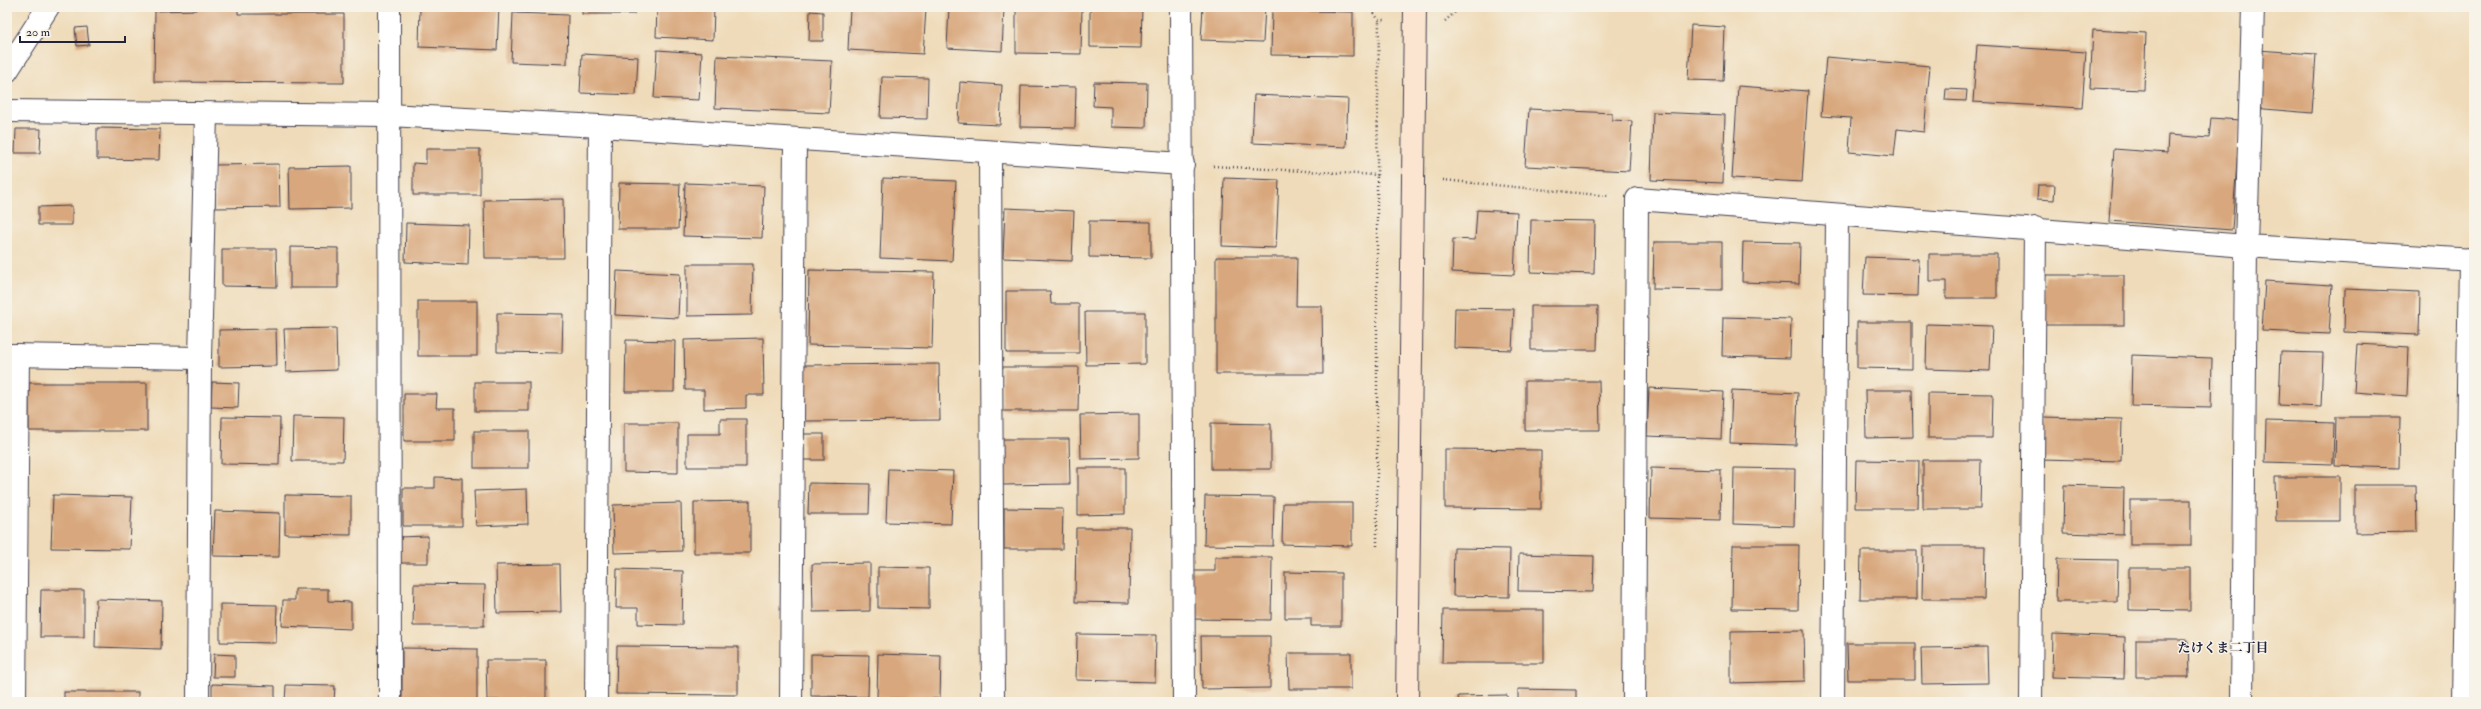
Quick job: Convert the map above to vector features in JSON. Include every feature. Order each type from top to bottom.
[{"type":"street","points":[[7,71],[48,7]]},
{"type":"street","points":[[389,7],[390,702]]},
{"type":"street","points":[[1181,7],[1183,164],[1184,702]]},
{"type":"street","points":[[1407,702],[1415,7]]},
{"type":"street","points":[[2242,702],[2246,246],[2253,7]]},
{"type":"street","points":[[7,111],[388,115],[600,126],[1183,164]]},
{"type":"street","points":[[198,702],[200,358],[206,114]]},
{"type":"street","points":[[596,702],[600,126]]},
{"type":"street","points":[[791,702],[795,139]]},
{"type":"street","points":[[990,152],[993,702]]},
{"type":"street","points":[[1634,702],[1637,199],[1837,216],[2035,228],[2246,246],[2472,260],[2463,702]]},
{"type":"street","points":[[1833,702],[1837,216]]},
{"type":"street","points":[[2031,702],[2035,228]]},
{"type":"street","points":[[15,702],[12,355],[200,358]]},
{"type":"path","points":[[1369,7],[1379,20],[1377,175],[1377,550]]},
{"type":"path","points":[[1440,21],[1445,21],[1461,7]]},
{"type":"path","points":[[1379,20],[1388,21]]},
{"type":"path","points":[[1445,21],[1445,29]]},
{"type":"path","points":[[1183,164],[1377,175]]},
{"type":"path","points":[[1444,173],[1444,181],[1637,199]]},
{"type":"building","points":[[196,7],[238,7],[238,14],[344,14],[344,83],[154,82],[155,11],[196,10]]},
{"type":"building","points":[[420,7],[499,7],[497,50],[419,47]]},
{"type":"building","points":[[582,7],[634,7],[634,14],[582,14]]},
{"type":"building","points":[[657,7],[714,7],[713,40],[656,37]]},
{"type":"building","points":[[850,7],[926,9],[923,54],[848,50]]},
{"type":"building","points":[[949,7],[1004,8],[1002,51],[947,48]]},
{"type":"building","points":[[1016,7],[1082,7],[1081,54],[1016,53]]},
{"type":"building","points":[[1090,7],[1142,7],[1141,48],[1090,47]]},
{"type":"building","points":[[1203,7],[1265,7],[1263,42],[1201,40]]},
{"type":"building","points":[[1272,10],[1353,12],[1353,56],[1271,55]]},
{"type":"building","points":[[810,11],[823,12],[823,41],[809,41]]},
{"type":"building","points":[[513,13],[568,15],[567,64],[511,62]]},
{"type":"building","points":[[1691,25],[1725,27],[1723,81],[1688,80]]},
{"type":"building","points":[[87,27],[89,45],[77,46],[75,28]]},
{"type":"building","points":[[2093,30],[2146,33],[2144,90],[2090,88]]},
{"type":"building","points":[[1977,45],[2086,52],[2082,108],[1973,102]]},
{"type":"building","points":[[657,50],[702,53],[699,100],[654,98]]},
{"type":"building","points":[[2257,50],[2316,54],[2312,113],[2253,108]]},
{"type":"building","points":[[582,54],[638,57],[636,95],[580,93]]},
{"type":"building","points":[[717,56],[832,61],[829,113],[715,108]]},
{"type":"building","points":[[1826,57],[1930,66],[1924,132],[1897,129],[1894,156],[1849,152],[1851,118],[1821,116]]},
{"type":"building","points":[[882,77],[928,78],[927,119],[880,118]]},
{"type":"building","points":[[960,82],[1002,85],[1000,125],[958,123]]},
{"type":"building","points":[[1094,82],[1147,83],[1146,128],[1111,127],[1111,107],[1093,106]]},
{"type":"building","points":[[1021,86],[1076,87],[1075,128],[1020,127]]},
{"type":"building","points":[[1738,86],[1808,91],[1802,182],[1732,178]]},
{"type":"building","points":[[1946,89],[1967,90],[1966,101],[1945,100]]},
{"type":"building","points":[[1254,95],[1348,99],[1346,147],[1252,143]]},
{"type":"building","points":[[1529,109],[1612,113],[1612,120],[1632,121],[1629,171],[1525,166]]},
{"type":"building","points":[[1653,112],[1725,115],[1723,183],[1651,180]]},
{"type":"building","points":[[2211,118],[2240,120],[2232,230],[2109,221],[2114,149],[2167,153],[2168,135],[2209,138]]},
{"type":"building","points":[[97,128],[160,129],[159,160],[97,159]]},
{"type":"building","points":[[16,129],[41,129],[40,153],[15,153]]},
{"type":"building","points":[[426,149],[480,149],[480,195],[413,195],[413,163],[426,164]]},
{"type":"building","points":[[279,164],[280,207],[215,208],[215,165]]},
{"type":"building","points":[[351,166],[351,208],[290,209],[289,167]]},
{"type":"building","points":[[883,178],[956,181],[952,261],[880,258]]},
{"type":"building","points":[[1224,178],[1279,180],[1276,248],[1222,246]]},
{"type":"building","points":[[619,183],[680,184],[678,229],[618,229]]},
{"type":"building","points":[[685,183],[764,186],[762,238],[683,236]]},
{"type":"building","points":[[2038,185],[2055,185],[2054,200],[2037,199]]},
{"type":"building","points":[[563,199],[564,258],[485,258],[484,200]]},
{"type":"building","points":[[72,206],[72,225],[38,225],[38,207]]},
{"type":"building","points":[[1005,208],[1074,211],[1072,261],[1003,258]]},
{"type":"building","points":[[1477,210],[1517,212],[1514,275],[1452,272],[1453,239],[1475,240]]},
{"type":"building","points":[[1531,220],[1595,221],[1594,274],[1530,272]]},
{"type":"building","points":[[1089,221],[1151,222],[1151,258],[1089,257]]},
{"type":"building","points":[[406,223],[469,225],[468,265],[405,262]]},
{"type":"building","points":[[1654,242],[1722,242],[1722,290],[1653,289]]},
{"type":"building","points":[[1743,242],[1800,243],[1799,284],[1742,282]]},
{"type":"building","points":[[290,247],[338,248],[338,288],[290,288]]},
{"type":"building","points":[[222,249],[276,249],[277,287],[222,286]]},
{"type":"building","points":[[1929,254],[1997,254],[1997,298],[1946,298],[1946,281],[1929,281]]},
{"type":"building","points":[[1216,257],[1297,257],[1296,306],[1322,306],[1323,374],[1216,374]]},
{"type":"building","points":[[1865,257],[1919,259],[1918,296],[1863,295]]},
{"type":"building","points":[[687,264],[753,264],[752,315],[687,316]]},
{"type":"building","points":[[809,270],[934,272],[932,348],[808,345]]},
{"type":"building","points":[[617,271],[680,274],[678,318],[615,315]]},
{"type":"building","points":[[2044,275],[2124,275],[2124,325],[2044,325]]},
{"type":"building","points":[[2265,281],[2332,285],[2329,334],[2262,331]]},
{"type":"building","points":[[2345,289],[2420,292],[2419,335],[2344,332]]},
{"type":"building","points":[[1006,291],[1050,291],[1051,304],[1079,304],[1079,353],[1006,353]]},
{"type":"building","points":[[418,301],[477,301],[477,356],[418,356]]},
{"type":"building","points":[[1531,306],[1598,306],[1597,350],[1531,350]]},
{"type":"building","points":[[1455,308],[1514,309],[1512,350],[1454,348]]},
{"type":"building","points":[[1085,312],[1145,312],[1145,364],[1086,365]]},
{"type":"building","points":[[497,313],[563,314],[562,353],[497,352]]},
{"type":"building","points":[[1723,317],[1791,319],[1790,358],[1722,356]]},
{"type":"building","points":[[1857,322],[1912,322],[1912,369],[1857,368]]},
{"type":"building","points":[[1927,324],[1992,326],[1990,371],[1926,369]]},
{"type":"building","points":[[336,328],[337,370],[286,372],[284,329]]},
{"type":"building","points":[[276,329],[277,366],[219,367],[219,330]]},
{"type":"building","points":[[763,338],[764,395],[746,395],[746,408],[704,409],[704,390],[685,390],[684,340]]},
{"type":"building","points":[[626,340],[675,341],[674,392],[625,392]]},
{"type":"building","points":[[2357,344],[2409,347],[2407,396],[2354,392]]},
{"type":"building","points":[[2281,352],[2323,353],[2321,407],[2279,405]]},
{"type":"building","points":[[2132,355],[2212,358],[2211,408],[2131,406]]},
{"type":"building","points":[[939,364],[940,420],[804,421],[804,365]]},
{"type":"building","points":[[1002,367],[1079,367],[1078,411],[1002,411]]},
{"type":"building","points":[[1525,381],[1599,381],[1600,430],[1525,430]]},
{"type":"building","points":[[212,382],[239,383],[238,408],[211,407]]},
{"type":"building","points":[[475,382],[529,382],[529,411],[475,411]]},
{"type":"building","points":[[29,383],[147,383],[147,431],[29,431]]},
{"type":"building","points":[[1649,388],[1723,392],[1721,439],[1647,436]]},
{"type":"building","points":[[1732,390],[1798,393],[1796,445],[1730,443]]},
{"type":"building","points":[[1865,390],[1912,390],[1913,437],[1866,438]]},
{"type":"building","points":[[1928,393],[1993,394],[1992,438],[1928,438]]},
{"type":"building","points":[[404,394],[437,394],[436,408],[455,408],[455,441],[404,441]]},
{"type":"building","points":[[1139,414],[1139,458],[1081,459],[1080,415]]},
{"type":"building","points":[[293,416],[344,417],[343,461],[292,461]]},
{"type":"building","points":[[222,417],[280,418],[279,465],[221,464]]},
{"type":"building","points":[[2042,417],[2122,419],[2121,461],[2041,459]]},
{"type":"building","points":[[2336,417],[2400,417],[2399,468],[2335,466]]},
{"type":"building","points":[[720,419],[746,419],[746,467],[687,467],[687,434],[720,434]]},
{"type":"building","points":[[2266,421],[2334,423],[2333,464],[2265,462]]},
{"type":"building","points":[[624,423],[678,423],[678,473],[624,472]]},
{"type":"building","points":[[1211,423],[1271,424],[1271,469],[1211,469]]},
{"type":"building","points":[[474,431],[529,431],[529,468],[474,468]]},
{"type":"building","points":[[803,434],[824,434],[824,460],[803,460]]},
{"type":"building","points":[[1001,439],[1069,439],[1070,484],[1002,485]]},
{"type":"building","points":[[1445,449],[1541,450],[1541,509],[1445,508]]},
{"type":"building","points":[[1856,460],[1919,461],[1918,508],[1855,508]]},
{"type":"building","points":[[1923,460],[1981,460],[1980,509],[1923,509]]},
{"type":"building","points":[[1078,468],[1125,468],[1125,514],[1078,515]]},
{"type":"building","points":[[1651,468],[1721,470],[1720,520],[1650,518]]},
{"type":"building","points":[[1734,468],[1795,469],[1794,526],[1733,524]]},
{"type":"building","points":[[888,469],[953,471],[951,524],[886,522]]},
{"type":"building","points":[[435,477],[462,478],[462,526],[403,526],[403,488],[435,488]]},
{"type":"building","points":[[2275,477],[2340,477],[2340,521],[2276,521]]},
{"type":"building","points":[[809,483],[870,484],[869,514],[808,514]]},
{"type":"building","points":[[2064,485],[2124,487],[2123,535],[2063,533]]},
{"type":"building","points":[[2355,485],[2416,485],[2417,532],[2355,533]]},
{"type":"building","points":[[527,489],[528,524],[476,526],[474,491]]},
{"type":"building","points":[[53,495],[132,497],[130,549],[51,548]]},
{"type":"building","points":[[285,495],[351,496],[351,535],[285,534]]},
{"type":"building","points":[[1205,496],[1274,497],[1273,546],[1204,545]]},
{"type":"building","points":[[2130,500],[2191,500],[2191,545],[2130,545]]},
{"type":"building","points":[[750,501],[750,553],[694,553],[694,502]]},
{"type":"building","points":[[681,503],[682,551],[614,553],[613,505]]},
{"type":"building","points":[[1283,503],[1352,503],[1352,546],[1282,544]]},
{"type":"building","points":[[1004,508],[1063,509],[1062,549],[1004,549]]},
{"type":"building","points":[[215,511],[280,513],[279,557],[213,556]]},
{"type":"building","points":[[1076,528],[1130,528],[1129,603],[1075,602]]},
{"type":"building","points":[[428,536],[428,563],[398,563],[398,537]]},
{"type":"building","points":[[1733,545],[1799,545],[1798,610],[1732,609]]},
{"type":"building","points":[[1923,546],[1985,546],[1984,599],[1922,599]]},
{"type":"building","points":[[1454,548],[1510,549],[1509,597],[1453,596]]},
{"type":"building","points":[[1861,551],[1917,551],[1917,599],[1860,599]]},
{"type":"building","points":[[1519,554],[1594,556],[1593,592],[1518,591]]},
{"type":"building","points":[[1215,557],[1272,557],[1271,620],[1190,619],[1191,571],[1215,571]]},
{"type":"building","points":[[2057,559],[2118,560],[2117,602],[2056,602]]},
{"type":"building","points":[[870,563],[870,611],[813,612],[812,564]]},
{"type":"building","points":[[560,564],[561,612],[497,613],[496,565]]},
{"type":"building","points":[[878,567],[929,568],[929,609],[878,608]]},
{"type":"building","points":[[2129,568],[2190,568],[2190,611],[2129,610]]},
{"type":"building","points":[[617,569],[683,571],[682,625],[638,624],[638,608],[616,608]]},
{"type":"building","points":[[1285,572],[1341,573],[1341,626],[1311,626],[1311,618],[1285,618]]},
{"type":"building","points":[[414,584],[485,585],[484,626],[413,626]]},
{"type":"building","points":[[295,589],[328,589],[328,601],[351,602],[351,629],[282,626],[283,600],[295,600]]},
{"type":"building","points":[[41,590],[84,590],[84,637],[40,637]]},
{"type":"building","points":[[96,599],[162,601],[161,649],[95,647]]},
{"type":"building","points":[[220,604],[277,605],[276,643],[220,642]]},
{"type":"building","points":[[1443,610],[1544,610],[1544,663],[1442,663]]},
{"type":"building","points":[[1804,630],[1805,681],[1731,683],[1731,631]]},
{"type":"building","points":[[1077,634],[1156,635],[1155,682],[1076,680]]},
{"type":"building","points":[[2053,634],[2125,637],[2124,679],[2052,677]]},
{"type":"building","points":[[1201,636],[1270,636],[1270,688],[1202,689]]},
{"type":"building","points":[[2136,640],[2188,640],[2189,677],[2136,677]]},
{"type":"building","points":[[1847,643],[1915,643],[1915,680],[1848,680]]},
{"type":"building","points":[[617,646],[738,647],[738,695],[616,694]]},
{"type":"building","points":[[1987,647],[1988,683],[1922,684],[1921,648]]},
{"type":"building","points":[[402,648],[477,649],[477,702],[402,702]]},
{"type":"building","points":[[1288,653],[1351,653],[1351,689],[1289,689]]},
{"type":"building","points":[[214,654],[235,655],[235,677],[213,677]]},
{"type":"building","points":[[811,654],[869,655],[868,697],[811,696]]},
{"type":"building","points":[[878,654],[941,656],[940,699],[877,698]]},
{"type":"building","points":[[486,660],[546,660],[546,700],[487,700]]},
{"type":"building","points":[[212,684],[275,686],[275,702],[212,702]]},
{"type":"building","points":[[286,685],[335,686],[334,702],[285,702]]},
{"type":"building","points":[[1518,689],[1576,690],[1576,702],[1518,702]]},
{"type":"building","points":[[64,692],[138,692],[138,702],[64,702]]},
{"type":"building","points":[[1507,695],[1507,702],[1459,702],[1458,696]]},
{"type":"district","name":"たけくま二丁目","points":[[2223,648]]}]
